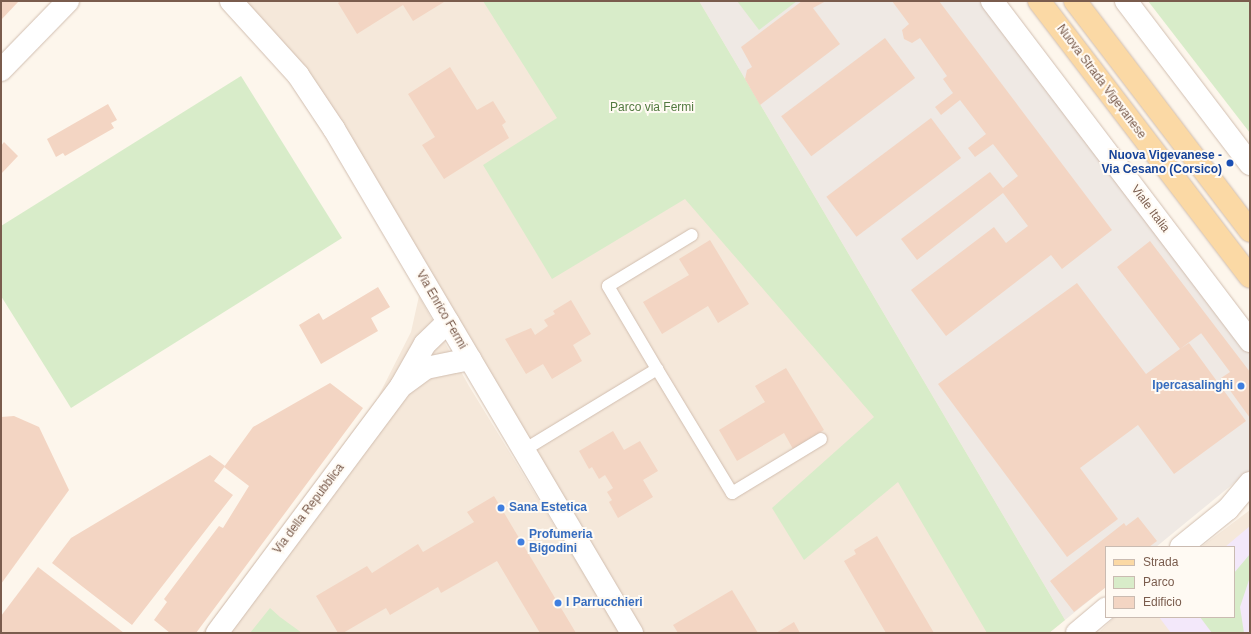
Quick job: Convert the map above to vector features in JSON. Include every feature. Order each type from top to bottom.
[{"type":"main road","name":"Nuova Strada Vigevanese","points":[[1040,1],[1250,277]]},
{"type":"main road","points":[[1075,1],[1250,231]]},
{"type":"street","points":[[1,70],[68,1]]},
{"type":"street","name":"Via Enrico Fermi","points":[[231,1],[298,75],[334,129],[632,633]]},
{"type":"street","name":"Viale Italia","points":[[992,1],[1250,341]]},
{"type":"street","points":[[1126,1],[1250,164]]},
{"type":"street","name":"Via della Repubblica","points":[[217,633],[401,386],[425,344],[448,322]]},
{"type":"street","name":"Via della Repubblica","points":[[401,386],[426,368],[470,359]]},
{"type":"street","points":[[1182,546],[1228,509],[1250,483]]},
{"type":"street","points":[[1228,509],[1250,498]]},
{"type":"street","points":[[1077,633],[1105,610]]},
{"type":"lane","points":[[692,235],[608,286],[732,493],[821,440]]},
{"type":"lane","points":[[524,450],[657,369]]},
{"type":"shaded area","points":[[235,1],[699,1],[1065,620],[1049,633],[634,633],[341,135]]},
{"type":"shaded area","points":[[699,1],[985,1],[1250,348],[1250,470],[1157,546],[1105,546],[1105,588],[1065,620]]},
{"type":"shaded area","points":[[419,296],[469,386],[620,633],[202,633],[378,397],[411,332]]},
{"type":"shaded area","points":[[1250,510],[1250,633],[1098,633],[1114,618],[1235,618],[1235,546],[1202,546]]},
{"type":"shaded area","points":[[1250,526],[1250,633],[1171,633],[1160,618],[1235,618],[1235,546],[1226,546]]},
{"type":"green space","name":"Parco via Fermi","points":[[483,1],[699,1],[1065,620],[1049,633],[987,633],[898,482],[804,560],[772,508],[874,417],[685,199],[552,279],[483,165],[557,118]]},
{"type":"green space","points":[[737,1],[797,1],[759,30]]},
{"type":"green space","points":[[1148,1],[1250,1],[1250,133]]},
{"type":"green space","points":[[241,76],[342,238],[71,408],[1,296],[1,226]]},
{"type":"green space","points":[[1250,554],[1250,577],[1240,607],[1244,633],[1212,633],[1201,618],[1235,618],[1235,572]]},
{"type":"green space","points":[[270,608],[280,617],[302,633],[250,633]]},
{"type":"building","points":[[1,1],[19,1],[1,20]]},
{"type":"building","points":[[341,1],[444,2],[413,21],[403,5],[357,34],[338,3]]},
{"type":"building","points":[[802,1],[826,1],[813,8],[840,44],[760,105],[745,79],[747,70],[752,67],[741,47]]},
{"type":"building","points":[[892,1],[939,1],[1112,230],[1062,269],[1051,255],[946,336],[911,290],[994,227],[1006,243],[1028,226],[1003,193],[917,260],[901,239],[990,172],[1003,188],[1018,176],[993,144],[975,157],[968,148],[986,134],[960,100],[941,115],[935,107],[953,93],[943,79],[947,76],[920,38],[912,43],[904,39],[902,30],[909,24]]},
{"type":"building","points":[[885,38],[915,78],[811,156],[781,116]]},
{"type":"building","points":[[450,67],[477,110],[493,101],[506,122],[502,125],[509,138],[444,179],[422,145],[435,137],[408,94]]},
{"type":"building","points":[[108,104],[117,120],[111,123],[114,128],[65,156],[63,153],[56,157],[47,139]]},
{"type":"building","points":[[931,118],[961,158],[856,237],[826,197]]},
{"type":"building","points":[[4,142],[18,156],[1,174],[1,146]]},
{"type":"building","points":[[710,240],[749,304],[718,323],[708,306],[662,334],[643,302],[689,275],[679,259]]},
{"type":"building","points":[[1150,241],[1250,372],[1250,418],[1221,378],[1230,372],[1201,333],[1180,349],[1117,267]]},
{"type":"building","points":[[1077,283],[1146,374],[1189,343],[1246,421],[1174,474],[1138,425],[1080,468],[1118,519],[1067,557],[938,384]]},
{"type":"building","points":[[378,287],[390,307],[371,318],[378,331],[321,364],[299,325],[319,313],[323,320]]},
{"type":"building","points":[[571,300],[591,334],[573,345],[582,361],[552,379],[543,364],[526,374],[505,339],[531,328],[535,335],[548,326],[544,320],[555,314],[553,311]]},
{"type":"building","points":[[786,368],[824,430],[793,449],[784,433],[737,461],[719,430],[765,402],[755,386]]},
{"type":"building","points":[[330,383],[363,408],[196,633],[170,633],[154,620],[167,602],[164,599],[219,526],[223,528],[249,486],[224,467],[253,427]]},
{"type":"building","points":[[14,416],[39,427],[69,490],[1,584],[1,417]]},
{"type":"building","points":[[613,431],[624,450],[640,441],[658,471],[643,480],[653,497],[618,518],[609,502],[612,500],[607,492],[613,488],[605,475],[599,479],[592,467],[589,469],[579,451]]},
{"type":"building","points":[[210,455],[225,466],[214,481],[233,495],[132,625],[52,563],[71,538]]},
{"type":"building","points":[[494,496],[576,633],[540,633],[497,561],[441,593],[438,587],[390,615],[386,608],[343,633],[338,633],[316,596],[367,566],[372,573],[418,544],[423,552],[474,522],[467,512]]},
{"type":"building","points":[[1138,517],[1157,541],[1150,546],[1105,546],[1105,588],[1074,612],[1050,581],[1124,523],[1126,526]]},
{"type":"building","points":[[877,536],[934,633],[886,633],[844,561],[856,554],[854,550]]},
{"type":"building","points":[[38,567],[124,633],[1,633],[1,616]]},
{"type":"building","points":[[732,590],[758,633],[678,633],[673,625]]},
{"type":"building","points":[[794,622],[800,633],[776,633]]},
{"type":"place","name":"Nuova Vigevanese - Via Cesano (Corsico)","points":[[1230,163]]},
{"type":"place","name":"Ipercasalinghi","points":[[1241,386]]},
{"type":"place","name":"Sana Estetica","points":[[501,508]]},
{"type":"place","name":"Profumeria Bigodini","points":[[521,542]]},
{"type":"place","name":"I Parrucchieri","points":[[558,603]]}]
